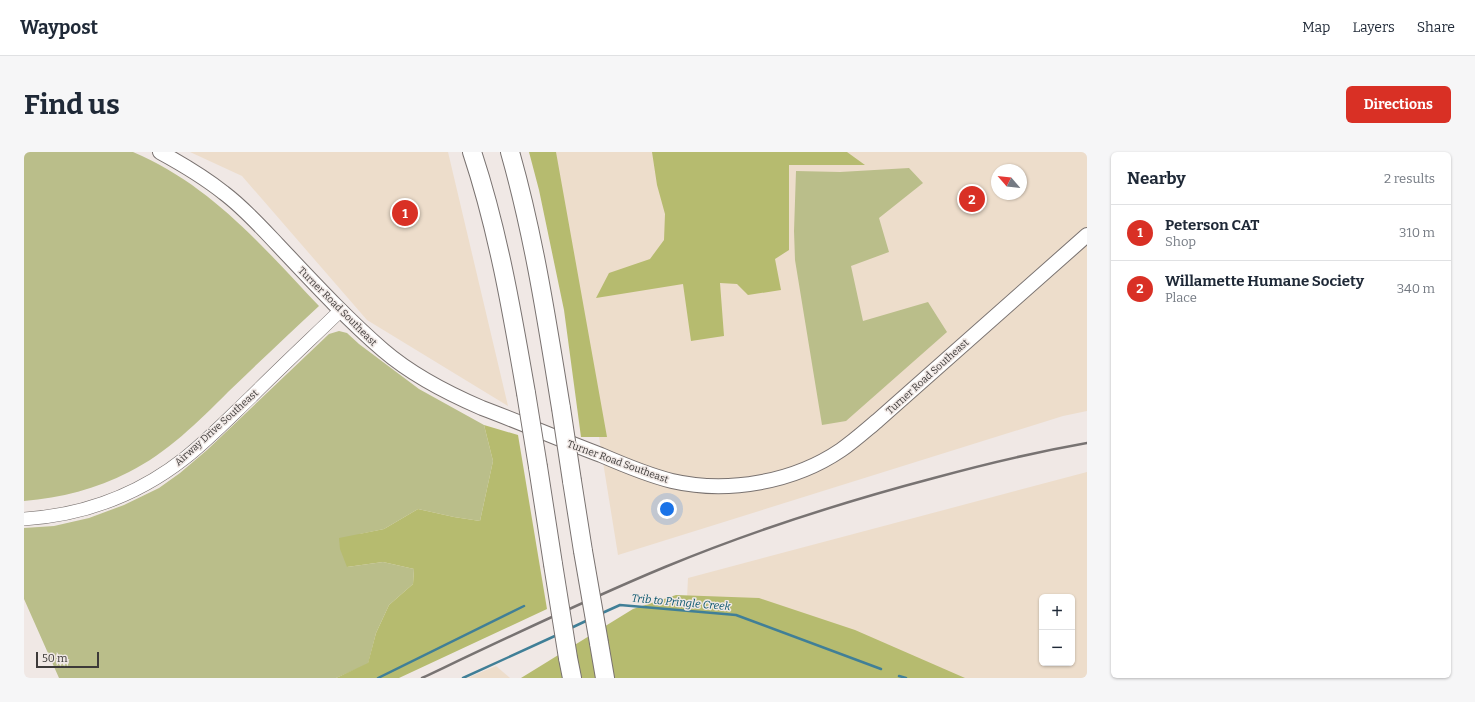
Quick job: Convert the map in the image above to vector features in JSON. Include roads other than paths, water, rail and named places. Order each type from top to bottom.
[{"type":"highway","points":[[472,152],[502,262],[514,320],[572,678]]},
{"type":"highway","points":[[510,152],[533,246],[544,304],[583,551],[605,678]]},
{"type":"main road","name":"Turner Road Southeast","points":[[160,152],[201,176],[225,193],[249,215],[341,310],[384,351],[402,365],[430,383],[458,398],[652,475],[673,481],[694,484],[734,485],[773,480],[810,467],[841,450],[877,421],[1087,235]]},
{"type":"street","name":"Airway Drive Southeast","points":[[24,519],[59,515],[102,504],[128,494],[165,472],[198,447],[341,310]]},
{"type":"waterway","name":"Trib to Pringle Creek","points":[[600,614],[620,605],[736,615],[881,669]]},
{"type":"waterway","points":[[378,678],[524,606]]},
{"type":"waterway","name":"Trib to Pringle Creek","points":[[571,628],[588,620]]},
{"type":"waterway","name":"Trib to Pringle Creek","points":[[463,678],[557,635]]},
{"type":"waterway","name":"Trib to Pringle Creek","points":[[899,676],[906,678]]},
{"type":"railway","points":[[422,678],[604,593],[665,567],[764,529],[900,487],[991,463],[1087,443]]},
{"type":"place","name":"Willamette Humane Society","points":[[972,199]]},
{"type":"place","name":"Peterson CAT","points":[[405,213]]}]
